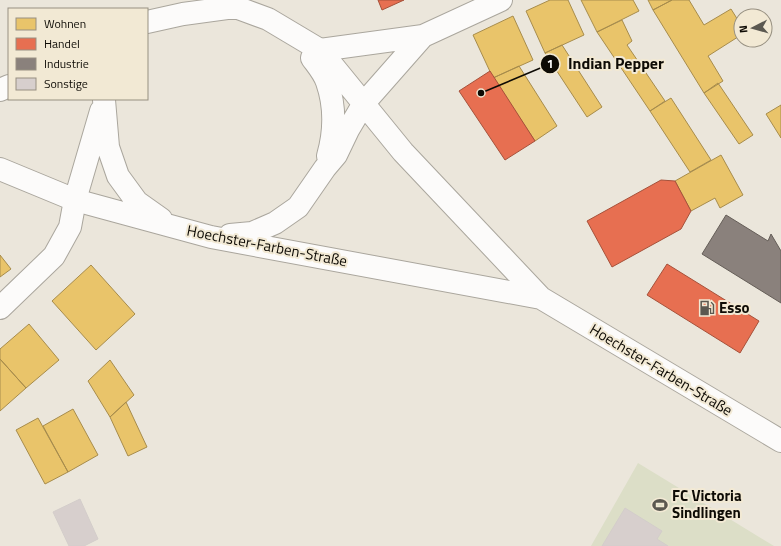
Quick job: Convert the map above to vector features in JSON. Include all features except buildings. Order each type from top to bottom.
[{"type":"main road","points":[[320,50],[422,36],[501,0]]},
{"type":"main road","name":"Hoechster-Farben-Straße","points":[[148,22],[183,14],[227,8],[239,4],[268,19],[320,50],[403,152],[541,298],[781,441]]},
{"type":"main road","points":[[148,35],[183,14]]},
{"type":"main road","points":[[211,237],[252,233],[275,223],[298,207],[324,168],[336,155],[348,130],[364,103],[422,36]]},
{"type":"main road","points":[[301,39],[327,80],[334,110],[331,146],[324,168]]},
{"type":"main road","points":[[0,308],[54,256],[70,227],[75,200],[104,100]]},
{"type":"main road","points":[[104,100],[108,147],[118,176],[138,202],[172,227]]},
{"type":"main road","name":"Hoechster-Farben-Straße","points":[[0,169],[75,200],[211,237],[541,298]]},
{"type":"green space","name":"FC Victoria Sindlingen","points":[[638,463],[774,546],[591,546]]},
{"type":"place","name":"Indian Pepper","points":[[481,93]]},
{"type":"place","name":"Esso","points":[[707,308]]},
{"type":"place","name":"FC Victoria Sindlingen","points":[[660,505]]}]
